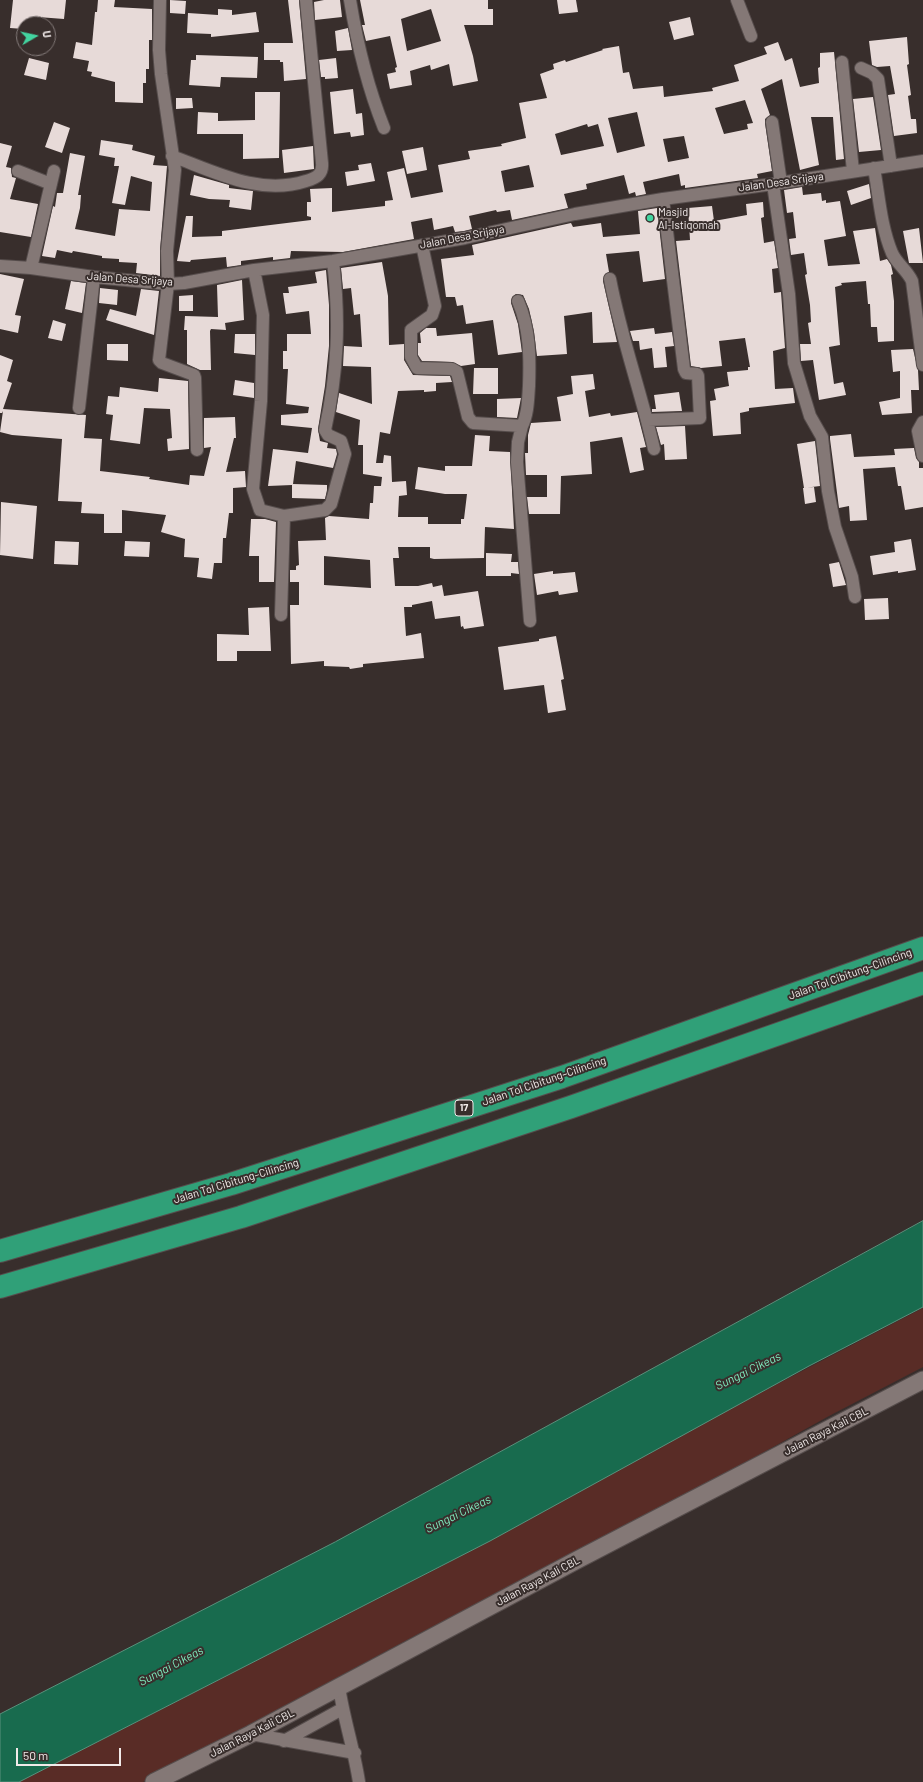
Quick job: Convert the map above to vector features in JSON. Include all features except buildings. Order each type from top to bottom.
[{"type":"highway","name":"Jalan Tol Cibitung–Cilincing","points":[[0,1251],[231,1184],[554,1079],[923,948]]},
{"type":"highway","points":[[0,1287],[242,1217],[571,1107],[923,983]]},
{"type":"street","points":[[160,0],[159,50],[174,170],[167,250],[168,284],[158,360],[162,363],[194,375],[197,450]]},
{"type":"street","points":[[172,156],[251,184],[273,187],[303,182],[319,176],[323,169],[306,0]]},
{"type":"street","points":[[350,0],[353,21],[363,63],[384,128]]},
{"type":"street","points":[[737,0],[751,36]]},
{"type":"street","points":[[842,62],[853,171]]},
{"type":"street","points":[[861,68],[872,73],[878,79],[891,166]]},
{"type":"street","points":[[772,122],[789,294],[794,363],[810,416],[822,437],[828,491],[835,527],[852,577],[855,597]]},
{"type":"street","name":"Jalan Desa Srijaya","points":[[0,266],[31,268],[94,277],[168,284],[184,283],[254,270],[333,261],[465,238],[574,214],[663,199],[923,161]]},
{"type":"street","points":[[874,168],[883,219],[892,252],[896,261],[907,272],[912,281],[923,365]]},
{"type":"street","points":[[18,171],[51,184]]},
{"type":"street","points":[[31,268],[54,171]]},
{"type":"street","points":[[648,420],[700,418],[698,376],[697,374],[686,373],[684,369],[663,199]]},
{"type":"street","points":[[422,245],[435,306],[432,315],[411,330],[411,357],[415,367],[419,369],[452,369],[457,372],[468,417],[472,422],[522,426]]},
{"type":"street","points":[[254,270],[263,315],[261,401],[253,489],[260,510],[284,516],[325,510],[331,504],[345,454],[341,442],[328,435],[325,430],[332,397],[337,353],[337,296],[333,261]]},
{"type":"street","points":[[79,408],[94,277]]},
{"type":"street","points":[[610,279],[631,367],[648,420],[654,449]]},
{"type":"street","points":[[518,302],[523,313],[528,334],[530,358],[526,418],[522,426],[518,442],[517,462],[530,621]]},
{"type":"street","points":[[923,422],[918,431],[923,456]]},
{"type":"street","points":[[281,614],[284,516]]},
{"type":"street","name":"Jalan Raya Kali CBL","points":[[154,1782],[251,1734],[577,1560],[923,1380]]},
{"type":"street","points":[[339,1687],[342,1709],[355,1753],[359,1782]]},
{"type":"street","points":[[284,1741],[342,1709]]},
{"type":"street","points":[[251,1734],[355,1753]]},
{"type":"shaded area","points":[[923,1308],[923,1367],[829,1416],[573,1558],[420,1633],[143,1782],[19,1782],[440,1567],[739,1404]]},
{"type":"water","name":"Sungai Cikeas","points":[[923,1221],[923,1307],[809,1366],[490,1541],[19,1782],[0,1782],[0,1714],[335,1542]]},
{"type":"place","name":"Masjid Al-Istiqomah","points":[[650,218]]}]
